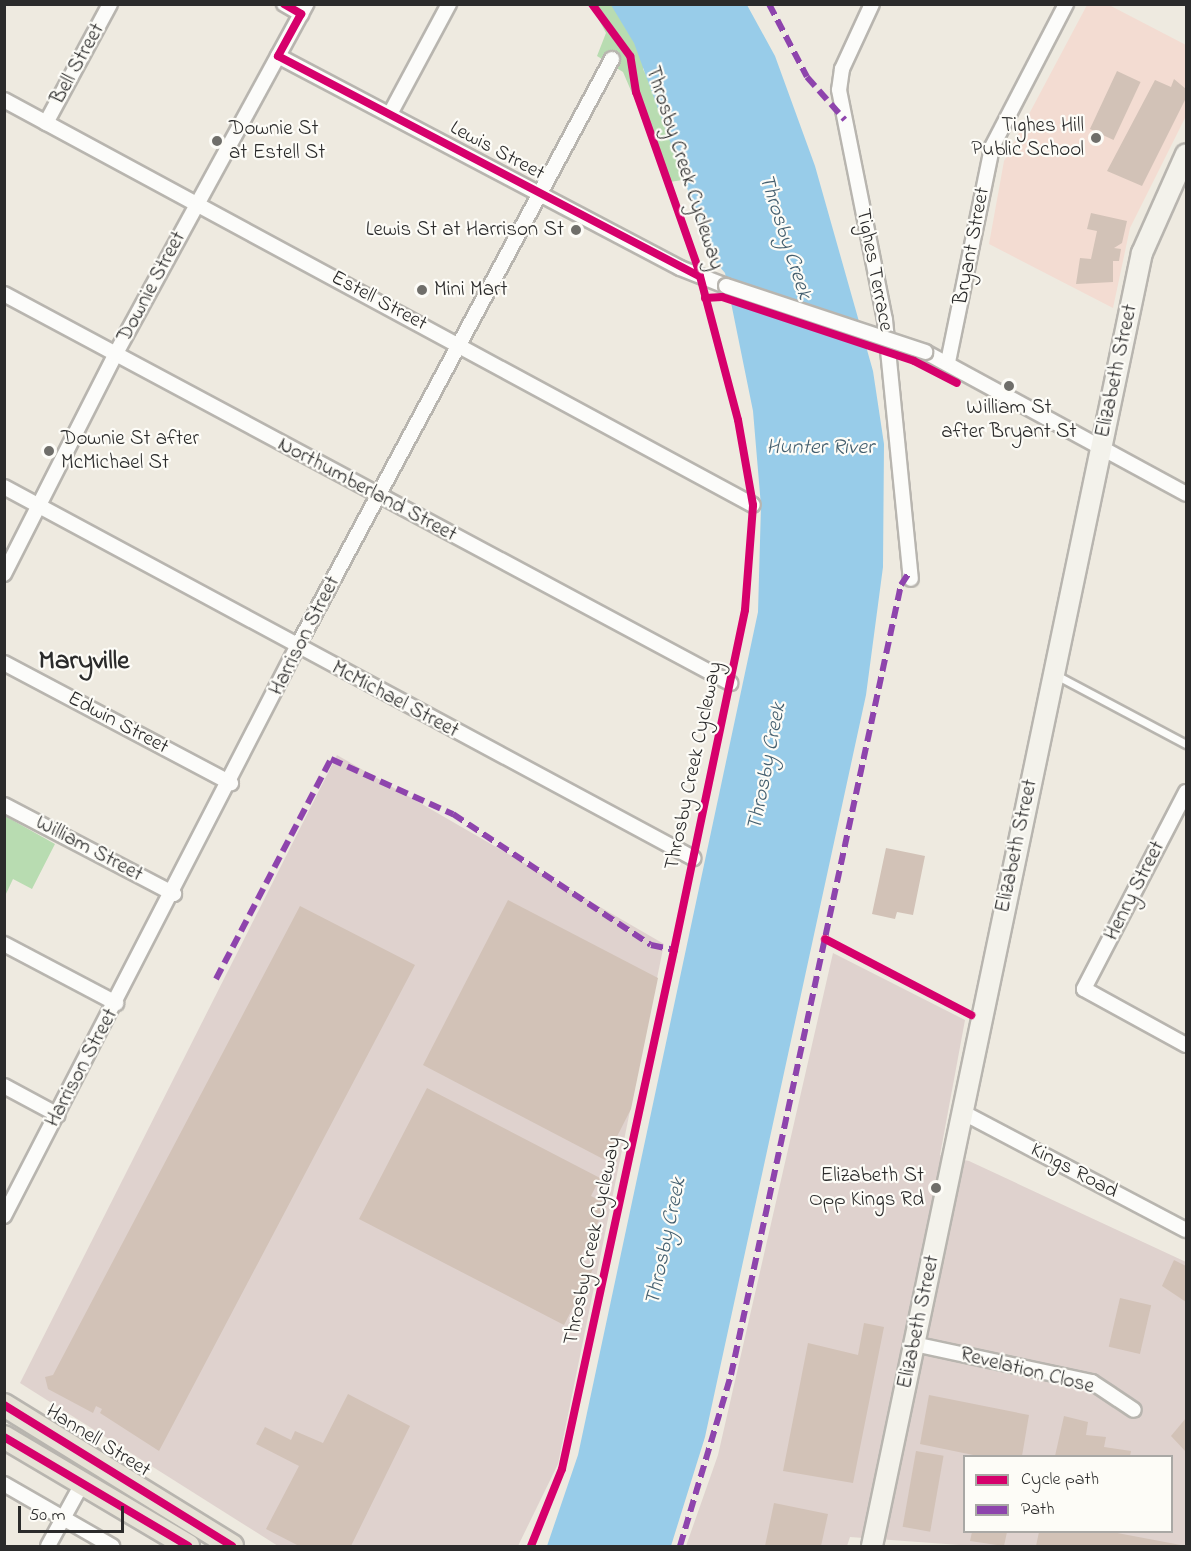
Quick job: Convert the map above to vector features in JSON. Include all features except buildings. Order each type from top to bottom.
[{"type":"highway","name":"Hannell Street","points":[[4,1405],[232,1546]]},
{"type":"highway","name":"Hannell Street","points":[[4,1437],[189,1546]]},
{"type":"main road","name":"Elizabeth Street","points":[[872,1546],[1144,245],[1186,154]]},
{"type":"street","name":"Bell Street","points":[[46,123],[110,4]]},
{"type":"street","points":[[284,4],[303,9]]},
{"type":"street","points":[[390,114],[449,4]]},
{"type":"street","name":"Tighes Terrace","points":[[872,4],[842,69],[839,90],[885,320],[911,579]]},
{"type":"street","name":"Bryant Street","points":[[937,357],[992,147],[1066,4]]},
{"type":"street","name":"Downie Street","points":[[4,574],[115,355],[303,9]]},
{"type":"street","name":"Lewis Street","points":[[278,56],[680,268],[726,286],[937,357]]},
{"type":"street","name":"Harrison Street","points":[[4,1216],[174,894],[297,647],[612,59]]},
{"type":"street","name":"Estell Street","points":[[4,100],[458,343],[753,505]]},
{"type":"street","name":"Northumberland Street","points":[[4,294],[730,683]]},
{"type":"street","points":[[937,357],[1186,494]]},
{"type":"street","name":"McMichael Street","points":[[4,487],[297,647],[693,858]]},
{"type":"street","name":"Edwin Street","points":[[4,663],[231,783]]},
{"type":"street","name":"Henry Street","points":[[1186,792],[1084,989],[1186,1045]]},
{"type":"street","name":"William Street","points":[[4,805],[174,894]]},
{"type":"street","points":[[4,944],[116,1003]]},
{"type":"street","points":[[4,1086],[58,1115]]},
{"type":"street","name":"Kings Road","points":[[962,1112],[1186,1230]]},
{"type":"street","name":"Revelation Close","points":[[914,1344],[1092,1382],[1134,1410]]},
{"type":"street","points":[[48,1546],[83,1482]]},
{"type":"street","points":[[4,1484],[64,1516],[112,1546]]},
{"type":"lane","points":[[1053,673],[1186,744]]},
{"type":"shaded area","name":"Tighes Hill Public School","points":[[1087,5],[1109,5],[1186,45],[1186,116],[1130,228],[1113,308],[989,244],[1004,161]]},
{"type":"shaded area","points":[[337,755],[664,944],[558,1464],[518,1546],[278,1546],[20,1383]]},
{"type":"shaded area","points":[[833,953],[965,1020],[940,1155],[969,1161],[1186,1262],[1186,1546],[973,1546],[850,1537],[847,1546],[686,1546],[718,1455]]},
{"type":"green space","points":[[591,5],[612,5],[646,61],[643,69],[658,98],[682,180],[670,182],[623,72],[597,56],[606,33]]},
{"type":"green space","points":[[5,816],[55,844],[32,889],[13,879],[5,896]]},
{"type":"water","name":"Hunter River","points":[[611,5],[747,5],[775,56],[815,166],[873,371],[884,444],[883,567],[866,695],[705,1437],[671,1546],[547,1546],[578,1455],[758,612],[761,506],[753,411],[725,273],[713,259],[634,43]]},
{"type":"marked path","points":[[769,4],[807,77],[845,120]]},
{"type":"marked path","points":[[680,1546],[731,1375],[901,585],[910,571]]},
{"type":"marked path","points":[[216,979],[331,759],[453,814],[651,945],[674,950]]},
{"type":"cycle path","name":"Throsby Creek Cycleway","points":[[284,4],[301,14],[278,56],[700,277]]},
{"type":"cycle path","name":"Throsby Creek Cycleway","points":[[531,1546],[562,1469],[674,950],[745,610],[753,505],[738,420],[697,265],[636,92],[630,56],[592,4]]},
{"type":"cycle path","points":[[705,298],[722,297],[914,361],[957,383]]},
{"type":"cycle path","points":[[825,939],[971,1015]]},
{"type":"cycle path","points":[[4,1405],[232,1546]]},
{"type":"cycle path","points":[[4,1437],[188,1546]]},
{"type":"place","name":"Tighes Hill Public School","points":[[1096,138]]},
{"type":"place","name":"Downie St at Estell St","points":[[217,141]]},
{"type":"place","name":"Lewis St at Harrison St","points":[[576,230]]},
{"type":"place","name":"Mini Mart","points":[[422,290]]},
{"type":"place","name":"William St after Bryant St","points":[[1009,386]]},
{"type":"place","name":"Downie St after McMichael St","points":[[49,451]]},
{"type":"place","name":"Elizabeth St Opp Kings Rd","points":[[936,1188]]},
{"type":"district","name":"Maryville","points":[[84,662]]},
{"type":"water label","name":"Throsby Creek","points":[[784,237]]},
{"type":"water label","name":"Throsby Creek","points":[[768,767]]},
{"type":"water label","name":"Throsby Creek","points":[[667,1242]]}]
